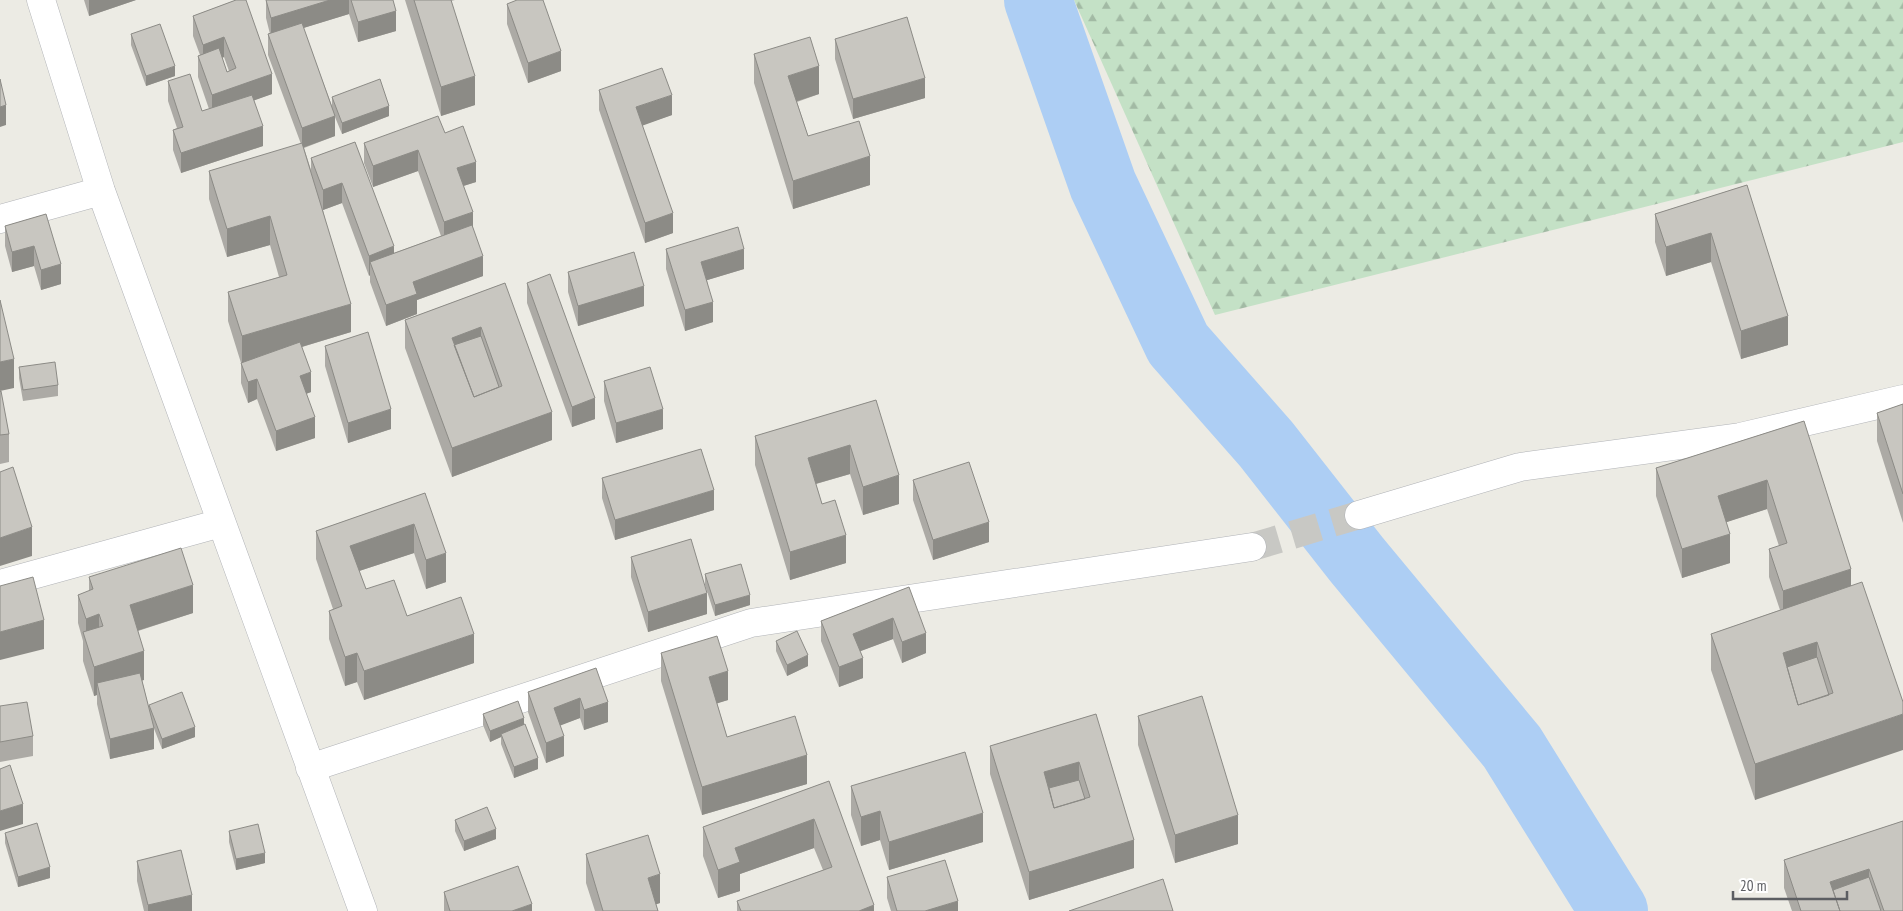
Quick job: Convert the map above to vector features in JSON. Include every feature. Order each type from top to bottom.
[{"type":"street","points":[[41,0],[101,192],[363,911]]},
{"type":"street","points":[[0,219],[101,192]]},
{"type":"street","points":[[1359,515],[1520,467],[1740,437],[1903,399]]},
{"type":"street","points":[[0,584],[221,523]]},
{"type":"street","points":[[310,768],[751,623],[1252,547]]},
{"type":"green space","points":[[1074,0],[1903,0],[1903,142],[1215,315]]},
{"type":"building","points":[[236,0],[246,0],[272,74],[212,95],[198,56],[219,48],[227,72],[236,68],[224,37],[203,45],[193,16]]},
{"type":"building","points":[[266,0],[330,0],[271,18]]},
{"type":"building","points":[[351,0],[393,0],[396,11],[358,22]]},
{"type":"building","points":[[414,0],[451,0],[475,76],[441,87]]},
{"type":"building","points":[[517,0],[543,0],[561,51],[528,63],[507,4]]},
{"type":"building","points":[[907,17],[925,78],[853,99],[835,39]]},
{"type":"building","points":[[302,23],[335,116],[302,128],[268,34]]},
{"type":"building","points":[[160,24],[175,66],[146,76],[131,34]]},
{"type":"building","points":[[810,37],[819,66],[788,76],[808,136],[859,121],[870,156],[793,181],[754,54]]},
{"type":"building","points":[[662,68],[672,95],[636,107],[673,213],[645,223],[599,90]]},
{"type":"building","points":[[190,74],[202,111],[252,95],[263,126],[181,153],[173,130],[183,127],[168,81]]},
{"type":"building","points":[[0,79],[6,105],[0,107]]},
{"type":"building","points":[[380,79],[389,106],[342,123],[332,97]]},
{"type":"building","points":[[438,116],[445,133],[463,126],[476,162],[457,168],[473,212],[444,222],[418,150],[373,166],[364,143]]},
{"type":"building","points":[[355,142],[394,246],[369,256],[342,183],[323,190],[311,158]]},
{"type":"building","points":[[302,143],[351,304],[242,336],[228,292],[287,275],[270,216],[227,229],[209,171]]},
{"type":"building","points":[[1747,185],[1788,316],[1741,331],[1711,233],[1666,247],[1655,214]]},
{"type":"building","points":[[46,214],[61,264],[41,270],[34,246],[12,252],[5,226]]},
{"type":"building","points":[[472,225],[483,256],[413,282],[417,294],[386,305],[370,262]]},
{"type":"building","points":[[738,227],[744,249],[701,262],[713,302],[685,310],[666,249]]},
{"type":"building","points":[[634,252],[644,286],[578,306],[568,272]]},
{"type":"building","points":[[550,274],[595,398],[572,407],[527,283]]},
{"type":"building","points":[[505,283],[552,412],[452,448],[405,320]],"holes":[[[481,327],[502,386],[474,397],[452,338]]]},
{"type":"building","points":[[0,300],[14,359],[0,362]]},
{"type":"building","points":[[368,332],[391,409],[348,423],[325,346]]},
{"type":"building","points":[[481,336],[499,387],[474,397],[454,345]]},
{"type":"building","points":[[300,342],[311,372],[300,376],[315,417],[276,431],[257,379],[248,382],[241,363]]},
{"type":"building","points":[[55,362],[58,385],[23,390],[19,367]]},
{"type":"building","points":[[650,367],[663,409],[616,423],[604,381]]},
{"type":"building","points":[[0,392],[9,434],[0,435]]},
{"type":"building","points":[[876,400],[899,475],[863,487],[850,445],[808,458],[822,504],[835,500],[846,535],[790,552],[755,436]]},
{"type":"building","points":[[1903,404],[1903,494],[1877,413]]},
{"type":"building","points":[[1804,421],[1851,569],[1783,591],[1769,549],[1787,543],[1767,480],[1718,496],[1730,534],[1682,549],[1656,468]]},
{"type":"building","points":[[701,449],[714,490],[615,520],[602,478]]},
{"type":"building","points":[[969,462],[989,522],[933,540],[913,480]]},
{"type":"building","points":[[13,467],[32,527],[0,538],[0,472]]},
{"type":"building","points":[[425,493],[446,553],[426,560],[414,524],[350,546],[366,589],[394,580],[407,616],[461,597],[474,634],[364,671],[357,653],[345,657],[329,611],[342,606],[316,531]]},
{"type":"building","points":[[691,539],[707,593],[648,612],[631,557]]},
{"type":"building","points":[[181,548],[193,585],[130,605],[144,651],[94,667],[83,632],[103,626],[99,614],[86,619],[78,595],[93,589],[89,577]]},
{"type":"building","points":[[741,564],[750,595],[715,605],[705,574]]},
{"type":"building","points":[[33,577],[44,620],[0,632],[0,586]]},
{"type":"building","points":[[1862,582],[1903,702],[1903,714],[1755,764],[1711,634]],"holes":[[[1817,642],[1833,693],[1798,705],[1783,653]]]},
{"type":"building","points":[[909,587],[926,633],[902,642],[893,618],[853,634],[863,658],[839,667],[821,621]]},
{"type":"building","points":[[797,631],[808,655],[787,665],[776,641]]},
{"type":"building","points":[[717,636],[728,671],[709,677],[727,737],[795,716],[807,755],[702,787],[661,653]]},
{"type":"building","points":[[1817,657],[1829,695],[1798,705],[1787,667]]},
{"type":"building","points":[[596,668],[608,702],[584,710],[580,698],[554,708],[564,736],[546,743],[528,692]]},
{"type":"building","points":[[140,673],[154,728],[110,739],[97,683]]},
{"type":"building","points":[[182,692],[195,727],[162,739],[149,705]]},
{"type":"building","points":[[1202,696],[1238,815],[1175,835],[1138,716]]},
{"type":"building","points":[[518,701],[524,718],[490,731],[483,714]]},
{"type":"building","points":[[27,702],[33,736],[0,742],[0,706]]},
{"type":"building","points":[[1096,714],[1134,840],[1029,872],[990,746]],"holes":[[[1079,762],[1090,797],[1054,808],[1044,772]]]},
{"type":"building","points":[[525,724],[538,758],[514,767],[501,734]]},
{"type":"building","points":[[965,752],[983,813],[889,842],[880,811],[861,817],[851,786]]},
{"type":"building","points":[[10,765],[23,804],[0,811],[0,769]]},
{"type":"building","points":[[1079,780],[1085,799],[1054,808],[1049,788]]},
{"type":"building","points":[[829,781],[874,905],[859,911],[741,911],[737,901],[832,867],[814,819],[735,848],[740,862],[718,870],[703,827]]},
{"type":"building","points":[[487,807],[496,829],[464,841],[455,820]]},
{"type":"building","points":[[1903,821],[1903,911],[1884,911],[1869,869],[1830,882],[1840,911],[1801,911],[1784,860]]},
{"type":"building","points":[[37,823],[50,867],[18,877],[5,833]]},
{"type":"building","points":[[258,824],[265,853],[236,859],[229,831]]},
{"type":"building","points":[[648,835],[660,874],[648,878],[658,911],[603,911],[586,854]]},
{"type":"building","points":[[181,850],[192,895],[148,905],[137,861]]},
{"type":"building","points":[[945,860],[958,901],[925,911],[897,911],[887,877]]},
{"type":"building","points":[[518,866],[532,904],[512,911],[450,911],[444,892]]},
{"type":"building","points":[[1869,877],[1881,911],[1840,911],[1833,890]]},
{"type":"building","points":[[1163,879],[1173,911],[1069,911]]},
{"type":"waterway","points":[[1038,0],[1103,185],[1178,344],[1266,444],[1357,560],[1512,747],[1614,911]]},
{"type":"tunnel","points":[[1252,547],[1359,515]]}]
